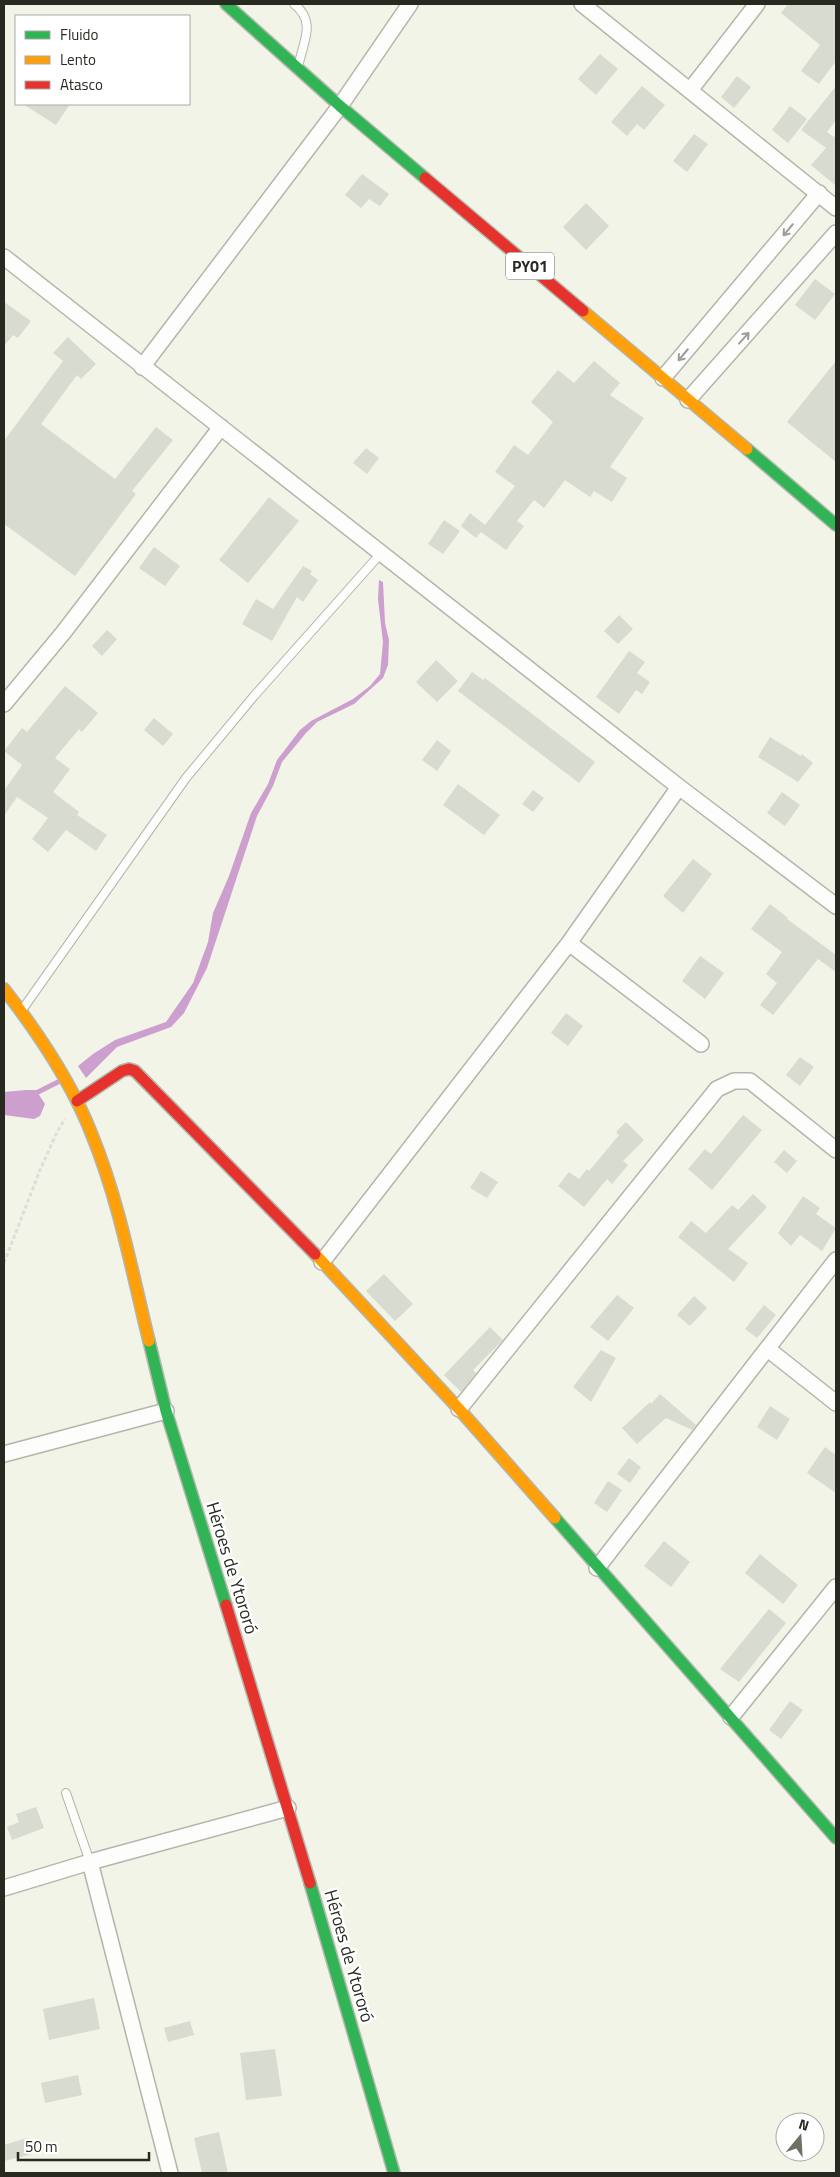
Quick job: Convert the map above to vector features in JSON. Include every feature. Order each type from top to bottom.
[{"type":"main road","name":"PY01","points":[[226,4],[340,106],[836,525]]},
{"type":"main road","name":"Héroes de Ytororó","points":[[4,989],[21,1011],[68,1083],[110,1184],[166,1411],[288,1808],[394,2173]]},
{"type":"main road","points":[[77,1101],[122,1071],[128,1069],[135,1071],[322,1262],[459,1409],[597,1568],[731,1716],[836,1838]]},
{"type":"street","points":[[142,367],[340,106],[410,4]]},
{"type":"street","points":[[582,4],[691,89],[836,208]]},
{"type":"street","points":[[691,89],[756,4]]},
{"type":"street","points":[[663,378],[819,193]]},
{"type":"street","points":[[688,400],[836,233]]},
{"type":"street","points":[[4,257],[680,787],[836,906]]},
{"type":"street","points":[[4,704],[69,626],[221,427]]},
{"type":"street","points":[[322,1262],[569,943],[680,787]]},
{"type":"street","points":[[569,943],[701,1044]]},
{"type":"street","points":[[459,1409],[717,1089],[734,1080],[750,1081],[836,1150]]},
{"type":"street","points":[[597,1568],[836,1260]]},
{"type":"street","points":[[768,1350],[836,1404]]},
{"type":"street","points":[[4,1454],[166,1411]]},
{"type":"street","points":[[731,1716],[836,1587]]},
{"type":"street","points":[[4,1888],[90,1862],[288,1808]]},
{"type":"street","points":[[90,1862],[170,2173]]},
{"type":"lane","points":[[294,4],[306,16],[308,27],[297,69]]},
{"type":"lane","points":[[21,1011],[186,778],[254,696],[382,552]]},
{"type":"lane","points":[[66,1792],[90,1862]]},
{"type":"path","points":[[4,1263],[57,1132],[77,1101]]},
{"type":"shaded area","points":[[379,580],[383,582],[385,623],[389,640],[388,665],[383,678],[354,704],[317,722],[282,762],[273,786],[257,816],[207,968],[184,1013],[171,1027],[117,1047],[86,1078],[78,1066],[115,1040],[166,1022],[193,983],[208,942],[213,913],[229,876],[251,813],[268,784],[277,760],[300,730],[311,721],[353,699],[370,686],[380,674],[383,642],[378,599]]},
{"type":"shaded area","points":[[36,1090],[45,1104],[40,1116],[34,1119],[4,1115],[4,1092]]},
{"type":"building","points":[[788,4],[836,4],[836,61],[819,84],[801,71],[820,45],[781,13]]},
{"type":"building","points":[[600,54],[618,69],[596,95],[578,79]]},
{"type":"building","points":[[737,76],[751,87],[734,108],[721,97]]},
{"type":"building","points":[[642,86],[665,105],[644,130],[637,124],[627,136],[611,122]]},
{"type":"building","points":[[836,86],[836,120],[827,132],[834,137],[836,135],[836,186],[811,165],[826,148],[801,130]]},
{"type":"building","points":[[25,105],[69,105],[56,125]]},
{"type":"building","points":[[790,106],[807,119],[788,143],[772,130]]},
{"type":"building","points":[[694,134],[708,144],[687,172],[673,161]]},
{"type":"building","points":[[362,174],[389,194],[380,206],[369,199],[361,208],[345,195]]},
{"type":"building","points":[[586,203],[609,226],[586,250],[563,227]]},
{"type":"building","points":[[815,279],[835,294],[815,320],[795,305]]},
{"type":"building","points":[[4,302],[31,321],[18,338],[13,335],[4,346]]},
{"type":"building","points":[[68,337],[96,364],[81,379],[77,375],[41,424],[115,479],[156,427],[173,440],[132,491],[136,494],[75,576],[4,524],[4,441],[63,361],[53,353]]},
{"type":"building","points":[[594,361],[620,383],[610,395],[644,418],[610,467],[627,478],[612,502],[594,491],[590,497],[565,480],[544,508],[534,500],[517,521],[524,526],[506,550],[481,532],[476,538],[461,526],[470,513],[485,525],[515,486],[495,472],[514,445],[528,455],[553,422],[531,402],[558,370],[574,383]]},
{"type":"building","points":[[836,361],[836,462],[787,422]]},
{"type":"building","points":[[366,448],[379,458],[367,474],[353,463]]},
{"type":"building","points":[[269,497],[299,521],[248,583],[219,560]]},
{"type":"building","points":[[444,520],[460,531],[443,554],[428,544]]},
{"type":"building","points":[[154,547],[180,566],[165,586],[139,568]]},
{"type":"building","points":[[303,566],[312,571],[310,574],[318,580],[303,602],[297,597],[272,641],[242,624],[256,599],[273,609]]},
{"type":"building","points":[[619,615],[633,629],[618,644],[604,631]]},
{"type":"building","points":[[107,630],[117,639],[102,656],[92,646]]},
{"type":"building","points":[[629,651],[645,662],[637,673],[650,682],[642,694],[636,690],[619,714],[596,697]]},
{"type":"building","points":[[436,660],[458,681],[437,702],[416,682]]},
{"type":"building","points":[[472,672],[483,680],[485,678],[595,762],[579,783],[458,691]]},
{"type":"building","points":[[65,686],[98,713],[82,732],[79,729],[55,758],[70,769],[53,792],[79,812],[77,815],[107,835],[96,851],[66,830],[48,852],[32,839],[48,818],[17,797],[4,816],[4,791],[22,765],[4,751],[22,728],[27,732]]},
{"type":"building","points":[[154,718],[173,734],[163,746],[144,730]]},
{"type":"building","points":[[770,737],[801,756],[802,754],[813,763],[798,782],[758,757]]},
{"type":"building","points":[[437,740],[451,751],[437,771],[422,760]]},
{"type":"building","points":[[458,784],[500,815],[484,835],[443,805]]},
{"type":"building","points":[[533,790],[544,798],[533,812],[522,804]]},
{"type":"building","points":[[782,792],[800,805],[785,826],[767,813]]},
{"type":"building","points":[[693,859],[712,874],[683,913],[663,896]]},
{"type":"building","points":[[770,904],[836,955],[836,972],[818,959],[773,1015],[760,1005],[777,983],[766,974],[782,952],[751,929]]},
{"type":"building","points":[[700,956],[724,973],[705,999],[682,981]]},
{"type":"building","points":[[566,1013],[583,1026],[568,1046],[551,1033]]},
{"type":"building","points":[[800,1057],[814,1067],[800,1086],[786,1075]]},
{"type":"building","points":[[743,1115],[762,1130],[712,1190],[688,1169],[705,1149],[711,1154]]},
{"type":"building","points":[[626,1122],[644,1140],[623,1161],[628,1165],[612,1184],[607,1179],[584,1207],[558,1186],[569,1172],[579,1179],[587,1169],[589,1171],[619,1135],[616,1132]]},
{"type":"building","points":[[784,1150],[797,1161],[787,1173],[774,1162]]},
{"type":"building","points":[[481,1171],[498,1182],[487,1198],[470,1188]]},
{"type":"building","points":[[753,1194],[767,1207],[728,1249],[748,1263],[734,1282],[678,1237],[691,1221],[706,1233],[732,1205],[738,1210]]},
{"type":"building","points":[[803,1196],[820,1208],[816,1214],[836,1228],[822,1251],[800,1235],[791,1246],[778,1233]]},
{"type":"building","points":[[384,1274],[413,1304],[395,1321],[366,1291]]},
{"type":"building","points":[[617,1295],[634,1308],[608,1341],[590,1327]]},
{"type":"building","points":[[694,1296],[707,1308],[690,1326],[677,1315]]},
{"type":"building","points":[[764,1305],[776,1315],[757,1338],[745,1329]]},
{"type":"building","points":[[490,1327],[503,1340],[473,1370],[476,1373],[461,1392],[444,1375]]},
{"type":"building","points":[[601,1350],[616,1358],[591,1402],[573,1387]]},
{"type":"building","points":[[660,1394],[696,1425],[692,1430],[666,1418],[637,1444],[622,1428]]},
{"type":"building","points":[[770,1406],[790,1419],[777,1440],[757,1427]]},
{"type":"building","points":[[825,1447],[836,1455],[836,1493],[807,1473]]},
{"type":"building","points":[[629,1458],[641,1467],[630,1483],[617,1474]]},
{"type":"building","points":[[608,1481],[622,1490],[607,1512],[594,1503]]},
{"type":"building","points":[[664,1541],[690,1562],[671,1587],[644,1566]]},
{"type":"building","points":[[760,1554],[798,1585],[783,1604],[745,1573]]},
{"type":"building","points":[[769,1609],[786,1623],[739,1682],[720,1669]]},
{"type":"building","points":[[790,1701],[803,1710],[781,1739],[769,1730]]},
{"type":"building","points":[[36,1807],[44,1828],[12,1840],[7,1827],[19,1822],[16,1814]]},
{"type":"building","points":[[94,1998],[100,2029],[49,2040],[43,2009]]},
{"type":"building","points":[[190,2021],[194,2035],[168,2042],[164,2028]]},
{"type":"building","points":[[275,2049],[282,2096],[246,2100],[240,2053]]},
{"type":"building","points":[[78,2075],[82,2095],[45,2103],[41,2083]]},
{"type":"building","points":[[219,2132],[228,2173],[202,2173],[194,2138]]},
{"type":"building","points":[[27,2138],[32,2154],[4,2161],[4,2145]]},
{"type":"waterway","points":[[32,1095],[60,1081]]},
{"type":"traffic: fast","points":[[226,4],[340,106],[425,178]]},
{"type":"traffic: fast","points":[[747,449],[836,525]]},
{"type":"traffic: fast","points":[[149,1341],[166,1411],[226,1605]]},
{"type":"traffic: fast","points":[[555,1518],[836,1838]]},
{"type":"traffic: fast","points":[[310,1883],[394,2173]]},
{"type":"traffic: slow","points":[[583,311],[747,449]]},
{"type":"traffic: slow","points":[[4,989],[54,1059],[75,1097],[92,1135],[110,1185],[149,1341]]},
{"type":"traffic: slow","points":[[315,1254],[459,1409],[555,1518]]},
{"type":"traffic: jam","points":[[425,178],[583,311]]},
{"type":"traffic: jam","points":[[77,1101],[122,1071],[129,1069],[135,1071],[315,1254]]},
{"type":"traffic: jam","points":[[226,1605],[310,1883]]}]
